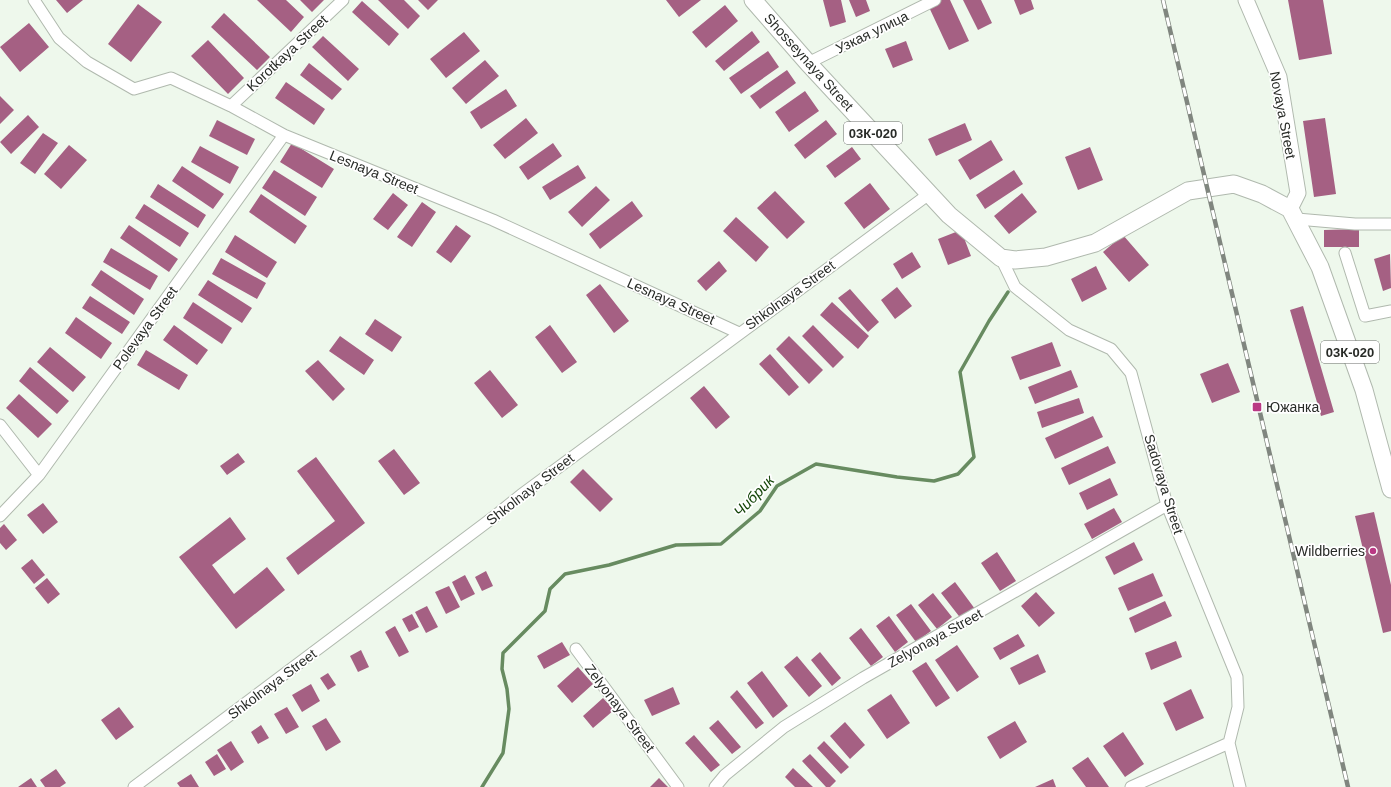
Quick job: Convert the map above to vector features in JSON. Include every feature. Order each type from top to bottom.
[{"type":"main road","name":"Shosseynaya Street","points":[[753,0],[808,63],[949,215],[1001,258]]},
{"type":"main road","points":[[1001,258],[1015,260],[1046,257],[1095,243],[1188,191],[1234,184],[1262,194],[1293,214]]},
{"type":"main road","name":"03К-020","points":[[1293,214],[1320,267],[1364,390],[1391,489]]},
{"type":"street","name":"Lesnaya Street","points":[[34,0],[60,38],[87,62],[134,89],[171,78],[231,106],[284,135],[493,220],[739,332]]},
{"type":"street","name":"Korotkaya Street","points":[[231,106],[344,0]]},
{"type":"street","name":"Узкая улица","points":[[808,63],[935,0]]},
{"type":"street","name":"Novaya Street","points":[[1246,0],[1278,77],[1298,193],[1293,214]]},
{"type":"street","name":"Polevaya Street","points":[[0,516],[39,475],[284,135]]},
{"type":"street","name":"Shkolnaya Street","points":[[134,787],[739,332],[929,194]]},
{"type":"street","points":[[1293,214],[1355,224],[1391,224]]},
{"type":"street","points":[[1345,253],[1365,316],[1391,311]]},
{"type":"street","name":"Sadovaya Street","points":[[1001,258],[1015,286],[1069,330],[1111,349],[1131,373],[1167,505],[1237,677],[1238,708],[1229,743],[1240,787]]},
{"type":"street","points":[[0,425],[39,475]]},
{"type":"street","name":"Zelyonaya Street","points":[[715,787],[725,775],[784,727],[863,678],[1167,505]]},
{"type":"street","name":"Zelyonaya Street","points":[[576,649],[678,787]]},
{"type":"street","points":[[1131,787],[1229,743]]},
{"type":"building","points":[[56,0],[83,0],[67,13]]},
{"type":"building","points":[[257,0],[286,0],[304,17],[291,32]]},
{"type":"building","points":[[300,0],[324,0],[312,12]]},
{"type":"building","points":[[378,0],[404,0],[420,16],[408,29]]},
{"type":"building","points":[[418,0],[438,0],[428,10]]},
{"type":"building","points":[[666,0],[701,0],[679,17]]},
{"type":"building","points":[[823,0],[841,0],[846,22],[830,27]]},
{"type":"building","points":[[849,0],[866,0],[870,11],[856,17]]},
{"type":"building","points":[[939,0],[950,0],[969,41],[949,50],[928,5]]},
{"type":"building","points":[[963,0],[981,0],[992,23],[978,30]]},
{"type":"building","points":[[1014,0],[1031,0],[1034,9],[1020,15]]},
{"type":"building","points":[[1288,0],[1323,0],[1332,54],[1299,60]]},
{"type":"building","points":[[362,1],[399,34],[389,46],[352,12]]},
{"type":"building","points":[[138,4],[162,22],[131,62],[108,44]]},
{"type":"building","points":[[725,5],[738,21],[706,48],[692,32]]},
{"type":"building","points":[[224,13],[270,57],[257,70],[211,27]]},
{"type":"building","points":[[29,23],[49,47],[20,72],[0,47]]},
{"type":"building","points":[[752,31],[760,42],[724,71],[715,61]]},
{"type":"building","points":[[464,32],[480,51],[446,78],[430,59]]},
{"type":"building","points":[[323,36],[359,69],[348,81],[312,47]]},
{"type":"building","points":[[208,40],[244,78],[228,94],[191,56]]},
{"type":"building","points":[[906,41],[913,60],[893,68],[885,49]]},
{"type":"building","points":[[768,51],[779,67],[741,94],[729,78]]},
{"type":"building","points":[[485,60],[499,76],[466,104],[452,88]]},
{"type":"building","points":[[309,63],[342,89],[332,100],[300,75]]},
{"type":"building","points":[[787,70],[796,83],[760,109],[750,96]]},
{"type":"building","points":[[286,82],[325,109],[314,125],[275,98]]},
{"type":"building","points":[[506,89],[517,106],[481,129],[470,112]]},
{"type":"building","points":[[805,91],[819,111],[789,132],[775,112]]},
{"type":"building","points":[[0,96],[14,110],[0,124]]},
{"type":"building","points":[[28,115],[39,127],[11,154],[0,142]]},
{"type":"building","points":[[526,118],[538,133],[505,159],[493,145]]},
{"type":"building","points":[[1325,118],[1336,194],[1314,197],[1303,121]]},
{"type":"building","points":[[217,120],[255,139],[247,155],[209,136]]},
{"type":"building","points":[[826,120],[837,134],[805,159],[794,145]]},
{"type":"building","points":[[965,123],[972,140],[936,156],[928,139]]},
{"type":"building","points":[[43,133],[58,143],[35,174],[20,163]]},
{"type":"building","points":[[991,140],[1003,160],[970,180],[958,160]]},
{"type":"building","points":[[292,143],[334,169],[322,188],[280,162]]},
{"type":"building","points":[[553,143],[562,156],[528,180],[519,167]]},
{"type":"building","points":[[69,145],[87,160],[61,189],[44,174]]},
{"type":"building","points":[[200,146],[239,167],[230,184],[191,162]]},
{"type":"building","points":[[852,147],[861,159],[835,178],[826,166]]},
{"type":"building","points":[[1090,147],[1103,180],[1078,190],[1065,157]]},
{"type":"building","points":[[578,165],[586,178],[550,200],[542,187]]},
{"type":"building","points":[[182,166],[224,194],[213,209],[172,181]]},
{"type":"building","points":[[274,170],[317,197],[305,216],[262,188]]},
{"type":"building","points":[[1014,170],[1023,184],[985,209],[976,195]]},
{"type":"building","points":[[870,183],[890,209],[864,229],[844,203]]},
{"type":"building","points":[[158,184],[206,215],[198,228],[150,197]]},
{"type":"building","points":[[596,186],[610,200],[582,227],[568,212]]},
{"type":"building","points":[[775,191],[805,222],[787,239],[757,208]]},
{"type":"building","points":[[393,193],[408,205],[388,230],[373,219]]},
{"type":"building","points":[[1022,193],[1037,212],[1009,234],[994,216]]},
{"type":"building","points":[[261,194],[307,226],[295,244],[249,212]]},
{"type":"building","points":[[632,201],[643,216],[600,249],[589,234]]},
{"type":"building","points":[[422,202],[436,212],[412,247],[397,237]]},
{"type":"building","points":[[144,204],[189,233],[180,247],[135,218]]},
{"type":"building","points":[[736,217],[769,247],[756,262],[723,231]]},
{"type":"building","points":[[129,225],[178,259],[169,272],[120,238]]},
{"type":"building","points":[[456,225],[471,236],[451,263],[436,252]]},
{"type":"building","points":[[1359,229],[1359,247],[1324,247],[1324,230]]},
{"type":"building","points":[[961,230],[971,256],[948,265],[938,239]]},
{"type":"building","points":[[235,235],[277,262],[267,278],[225,252]]},
{"type":"building","points":[[1123,235],[1149,265],[1129,282],[1103,252]]},
{"type":"building","points":[[111,248],[158,276],[150,290],[103,262]]},
{"type":"building","points":[[912,252],[921,267],[902,279],[893,264]]},
{"type":"building","points":[[1390,254],[1391,288],[1383,291],[1374,259]]},
{"type":"building","points":[[221,258],[266,283],[257,299],[212,274]]},
{"type":"building","points":[[719,261],[727,271],[706,291],[697,281]]},
{"type":"building","points":[[1096,266],[1107,289],[1082,302],[1071,279]]},
{"type":"building","points":[[101,270],[144,299],[134,315],[91,285]]},
{"type":"building","points":[[208,280],[252,308],[242,323],[198,295]]},
{"type":"building","points":[[600,284],[629,321],[614,333],[586,295]]},
{"type":"building","points":[[897,287],[912,306],[895,319],[881,300]]},
{"type":"building","points":[[850,289],[879,322],[868,332],[838,298]]},
{"type":"building","points":[[90,296],[130,322],[122,334],[82,308]]},
{"type":"building","points":[[193,302],[232,328],[222,344],[183,318]]},
{"type":"building","points":[[832,302],[869,336],[858,349],[820,315]]},
{"type":"building","points":[[1303,306],[1334,412],[1321,416],[1290,310]]},
{"type":"building","points":[[76,317],[112,343],[101,359],[65,333]]},
{"type":"building","points":[[375,319],[402,337],[392,352],[365,334]]},
{"type":"building","points":[[174,325],[208,350],[197,365],[163,340]]},
{"type":"building","points":[[550,325],[577,362],[562,373],[535,337]]},
{"type":"building","points":[[813,325],[844,357],[833,368],[802,336]]},
{"type":"building","points":[[340,336],[374,360],[364,375],[329,351]]},
{"type":"building","points":[[789,336],[823,370],[809,384],[776,349]]},
{"type":"building","points":[[1052,342],[1061,366],[1020,380],[1011,357]]},
{"type":"building","points":[[50,347],[86,377],[73,392],[37,362]]},
{"type":"building","points":[[146,350],[188,375],[179,390],[137,365]]},
{"type":"building","points":[[770,354],[799,387],[789,396],[759,364]]},
{"type":"building","points":[[318,360],[345,389],[333,401],[305,371]]},
{"type":"building","points":[[1228,363],[1240,392],[1212,403],[1200,374]]},
{"type":"building","points":[[30,367],[69,401],[57,414],[19,381]]},
{"type":"building","points":[[490,370],[518,405],[502,418],[474,383]]},
{"type":"building","points":[[1071,370],[1078,387],[1035,404],[1028,387]]},
{"type":"building","points":[[704,386],[730,417],[716,429],[690,398]]},
{"type":"building","points":[[19,394],[52,424],[38,438],[6,408]]},
{"type":"building","points":[[1079,398],[1084,413],[1042,428],[1037,412]]},
{"type":"building","points":[[1093,416],[1103,437],[1055,459],[1045,438]]},
{"type":"building","points":[[1108,446],[1116,463],[1069,485],[1061,468]]},
{"type":"building","points":[[394,449],[420,483],[404,495],[378,461]]},
{"type":"building","points":[[238,453],[245,462],[227,475],[220,466]]},
{"type":"building","points":[[316,457],[365,523],[298,575],[286,558],[335,521],[297,471]]},
{"type":"building","points":[[583,469],[613,499],[600,512],[570,482]]},
{"type":"building","points":[[1110,478],[1118,495],[1087,510],[1079,493]]},
{"type":"building","points":[[43,503],[58,522],[43,534],[27,515]]},
{"type":"building","points":[[1114,508],[1122,522],[1092,539],[1084,524]]},
{"type":"building","name":"Wildberries","points":[[1374,512],[1391,585],[1391,631],[1383,633],[1355,516]]},
{"type":"building","points":[[230,517],[246,539],[212,565],[234,594],[267,567],[285,590],[236,629],[179,557]]},
{"type":"building","points":[[4,524],[17,540],[6,550],[0,543],[0,528]]},
{"type":"building","points":[[1134,542],[1143,560],[1114,575],[1105,557]]},
{"type":"building","points":[[997,552],[1016,581],[1000,591],[981,563]]},
{"type":"building","points":[[32,559],[45,575],[34,584],[21,568]]},
{"type":"building","points":[[486,571],[493,586],[482,591],[475,577]]},
{"type":"building","points":[[1153,573],[1163,596],[1128,611],[1118,588]]},
{"type":"building","points":[[465,575],[475,594],[461,601],[452,582]]},
{"type":"building","points":[[47,578],[60,594],[48,604],[35,588]]},
{"type":"building","points":[[955,582],[975,609],[962,620],[941,593]]},
{"type":"building","points":[[449,586],[460,607],[446,614],[435,592]]},
{"type":"building","points":[[1036,592],[1055,613],[1039,627],[1021,606]]},
{"type":"building","points":[[933,593],[952,617],[937,629],[918,605]]},
{"type":"building","points":[[1165,601],[1172,616],[1135,633],[1129,618]]},
{"type":"building","points":[[911,604],[931,631],[916,642],[896,615]]},
{"type":"building","points":[[427,606],[438,627],[426,633],[415,612]]},
{"type":"building","points":[[412,614],[419,627],[409,632],[402,619]]},
{"type":"building","points":[[889,616],[908,642],[895,652],[876,626]]},
{"type":"building","points":[[395,626],[409,652],[399,657],[385,632]]},
{"type":"building","points":[[861,628],[883,657],[871,666],[849,638]]},
{"type":"building","points":[[1018,634],[1025,646],[1000,660],[993,648]]},
{"type":"building","points":[[1176,641],[1182,657],[1151,670],[1145,653]]},
{"type":"building","points":[[562,642],[570,655],[544,669],[537,656]]},
{"type":"building","points":[[957,645],[979,677],[957,692],[935,660]]},
{"type":"building","points":[[361,650],[369,667],[358,672],[350,656]]},
{"type":"building","points":[[820,652],[841,678],[832,686],[811,660]]},
{"type":"building","points":[[1038,654],[1046,672],[1019,685],[1010,668]]},
{"type":"building","points":[[797,656],[822,686],[809,697],[784,667]]},
{"type":"building","points":[[926,662],[950,698],[936,707],[912,671]]},
{"type":"building","points":[[578,667],[593,684],[572,703],[557,686]]},
{"type":"building","points":[[762,671],[788,706],[773,718],[747,683]]},
{"type":"building","points":[[328,673],[336,685],[328,690],[320,678]]},
{"type":"building","points":[[311,684],[320,701],[302,712],[292,695]]},
{"type":"building","points":[[673,687],[680,704],[652,716],[644,700]]},
{"type":"building","points":[[1191,689],[1204,718],[1176,731],[1163,703]]},
{"type":"building","points":[[737,690],[764,723],[756,729],[730,697]]},
{"type":"building","points":[[891,694],[910,723],[887,739],[867,710]]},
{"type":"building","points":[[603,698],[614,710],[593,728],[583,716]]},
{"type":"building","points":[[119,707],[134,727],[116,740],[101,720]]},
{"type":"building","points":[[287,707],[299,727],[286,734],[274,714]]},
{"type":"building","points":[[326,718],[341,742],[326,751],[312,726]]},
{"type":"building","points":[[718,720],[741,747],[732,754],[709,728]]},
{"type":"building","points":[[1015,721],[1027,742],[1000,759],[987,737]]},
{"type":"building","points":[[845,722],[865,745],[850,759],[830,736]]},
{"type":"building","points":[[261,725],[269,738],[258,744],[251,732]]},
{"type":"building","points":[[1123,732],[1144,764],[1125,777],[1103,746]]},
{"type":"building","points":[[694,735],[720,765],[711,772],[685,743]]},
{"type":"building","points":[[231,741],[244,762],[231,771],[217,750]]},
{"type":"building","points":[[824,741],[849,767],[841,774],[817,748]]},
{"type":"building","points":[[217,754],[226,769],[214,776],[205,762]]},
{"type":"building","points":[[810,754],[836,781],[830,787],[826,787],[802,761]]},
{"type":"building","points":[[1088,757],[1109,787],[1086,787],[1072,768]]},
{"type":"building","points":[[793,768],[813,787],[795,787],[785,777]]},
{"type":"building","points":[[56,769],[66,783],[60,787],[45,787],[40,780]]},
{"type":"building","points":[[191,774],[199,787],[180,787],[177,783]]},
{"type":"building","points":[[31,778],[37,787],[18,787]]},
{"type":"building","points":[[659,778],[668,787],[650,787]]},
{"type":"building","points":[[1053,779],[1056,787],[1035,787]]},
{"type":"waterway","name":"Чибрик","points":[[482,787],[503,753],[509,709],[507,689],[502,669],[503,653],[545,611],[550,589],[565,574],[609,565],[676,545],[721,544],[760,511],[777,486],[816,464],[897,477],[934,481],[958,474],[974,457],[960,372],[989,321],[1008,292]]},
{"type":"railway","points":[[1163,0],[1348,787]]},
{"type":"place","name":"Южанка","points":[[1257,407]]},
{"type":"place","name":"Wildberries","points":[[1373,551]]}]
